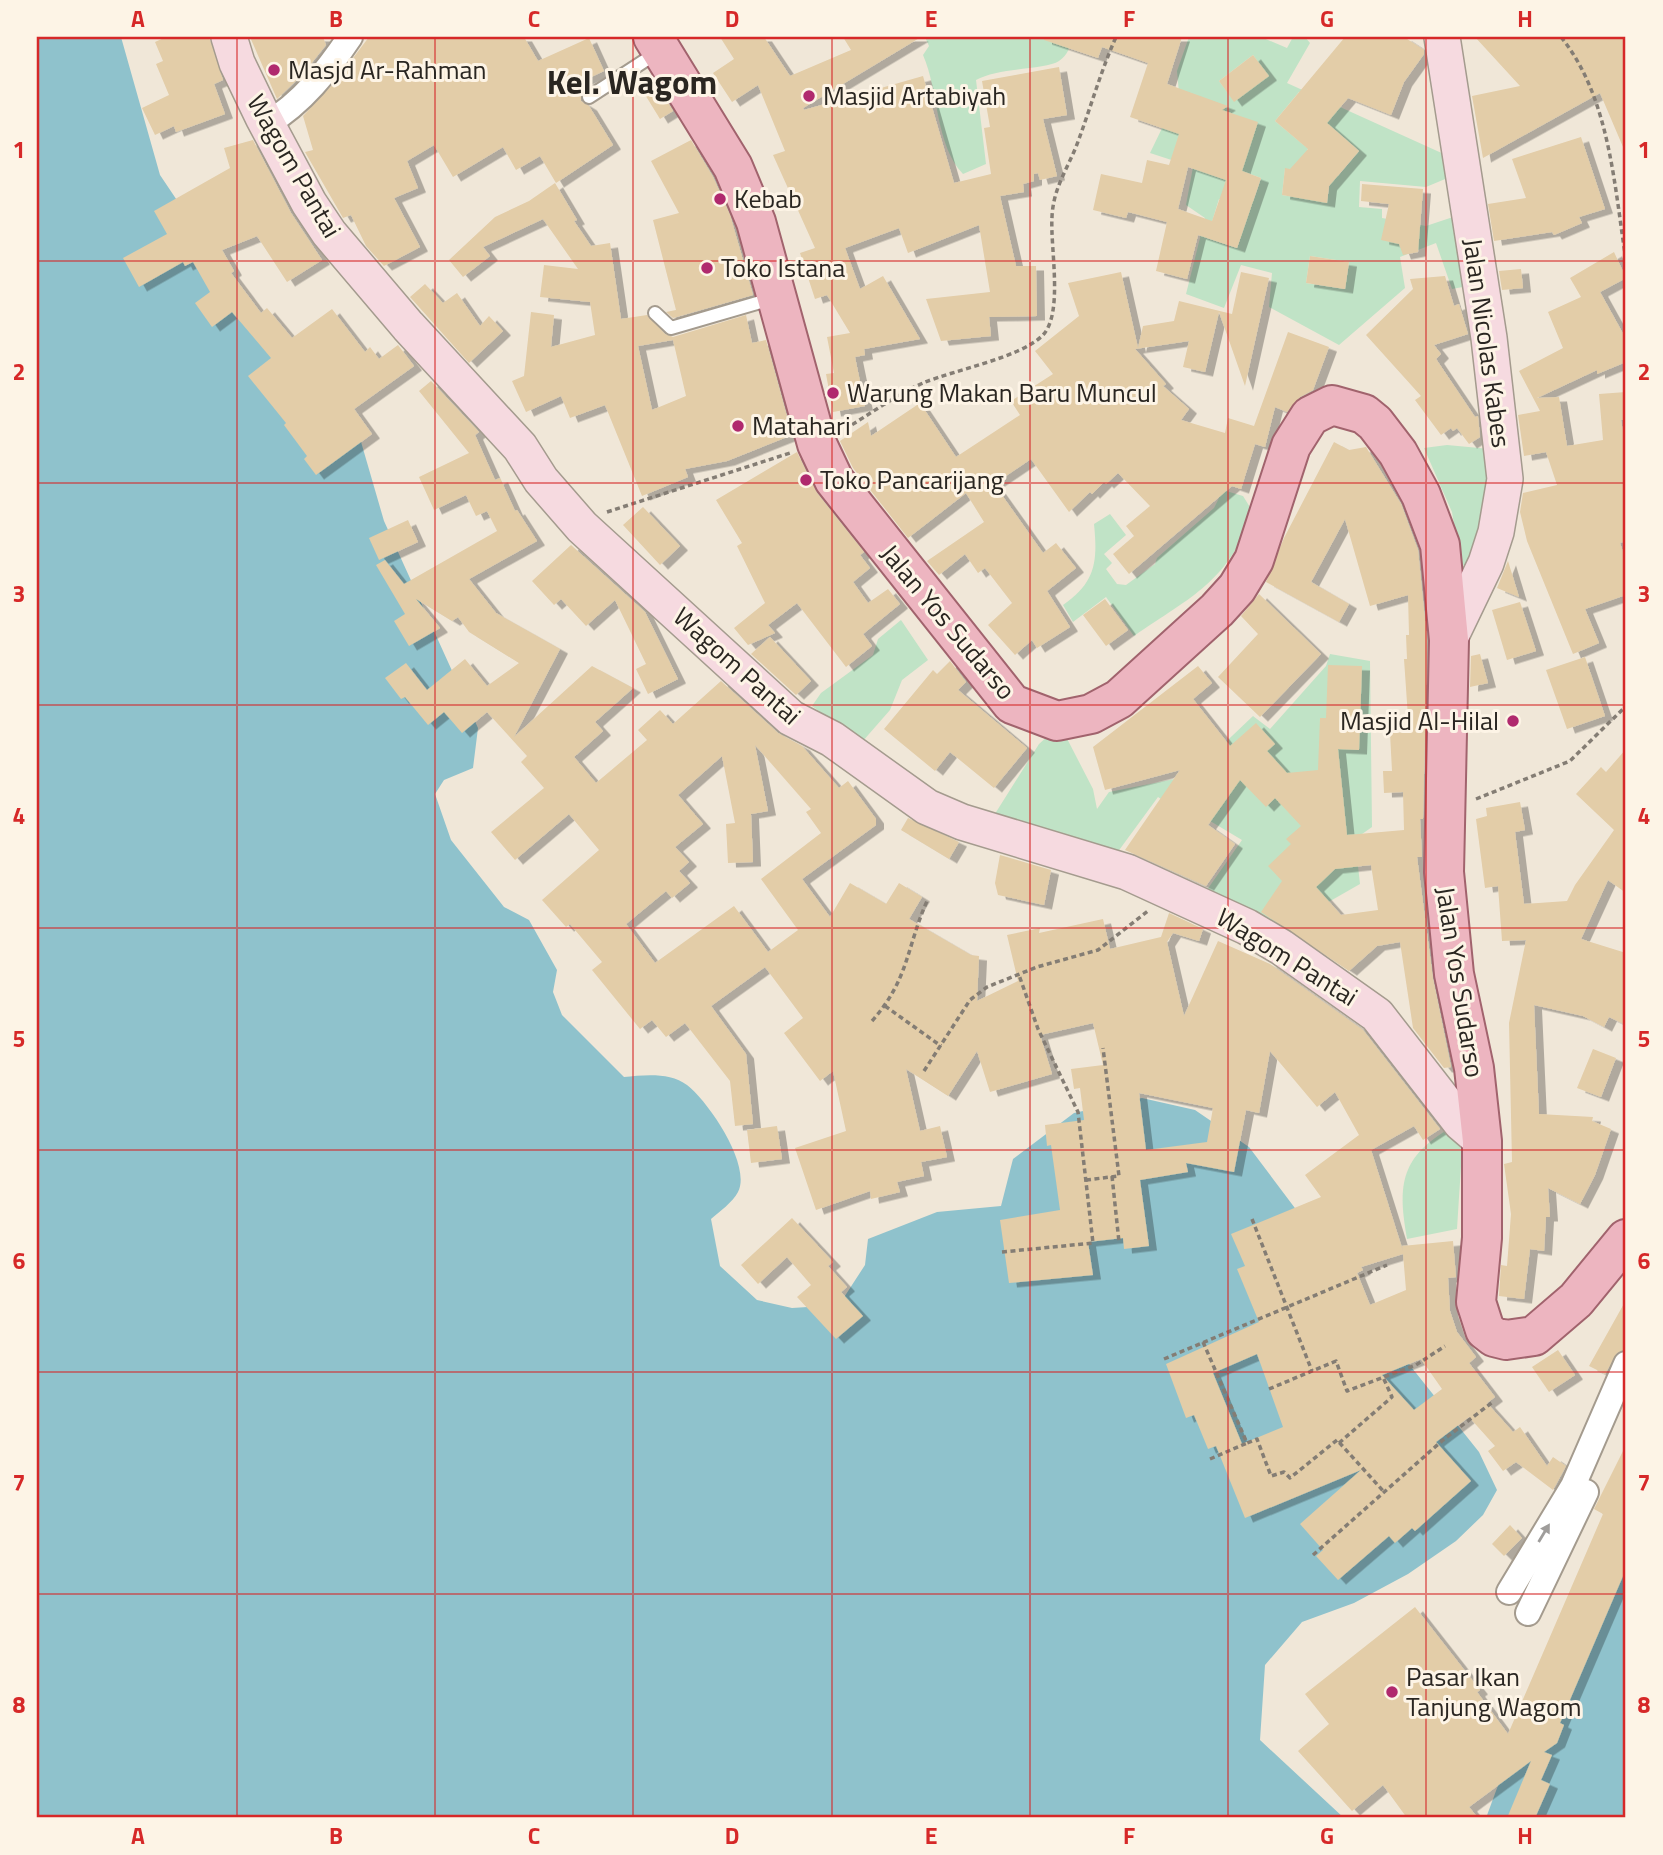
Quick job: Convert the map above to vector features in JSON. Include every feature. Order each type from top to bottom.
[{"type":"main road","name":"Jalan Yos Sudarso","points":[[657,43],[733,167],[756,222],[774,298],[817,444],[834,480],[966,649],[1013,704],[1033,714],[1057,721],[1091,714],[1119,699],[1217,610],[1237,588],[1254,560],[1300,430],[1310,416],[1332,405],[1364,414],[1375,424],[1398,453],[1421,495],[1440,545],[1449,640],[1444,872],[1454,974],[1474,1068],[1482,1141],[1482,1238],[1476,1303],[1480,1321],[1494,1337],[1519,1340],[1534,1336],[1576,1300],[1626,1239]]},
{"type":"street","name":"Wagom Pantai","points":[[229,37],[237,63],[267,124],[309,203],[329,233],[408,326],[520,447],[541,480],[582,527],[791,718],[831,738],[910,797],[962,822],[1114,868],[1169,890],[1259,933],[1319,972],[1377,1015],[1461,1123],[1482,1141]]},
{"type":"street","points":[[267,124],[295,105],[320,80],[350,37]]},
{"type":"street","name":"Jalan Nicolas Kabes","points":[[1442,37],[1489,338],[1505,479],[1496,532],[1486,563],[1449,640]]},
{"type":"street","points":[[1528,1613],[1626,1364]]},
{"type":"street","points":[[1509,1592],[1577,1492],[1626,1406]]},
{"type":"lane","points":[[589,97],[657,43]]},
{"type":"lane","points":[[655,313],[671,328],[774,298]]},
{"type":"path","points":[[582,527],[611,510],[817,444],[922,383],[1009,353],[1041,337],[1051,323],[1056,299],[1052,272],[1054,194],[1075,149],[1116,37]]},
{"type":"path","points":[[1561,37],[1576,56],[1592,91],[1605,137],[1626,260]]},
{"type":"path","points":[[1447,810],[1570,761],[1626,706]]},
{"type":"path","points":[[924,1070],[970,999],[987,987],[1098,950],[1115,940],[1169,890]]},
{"type":"path","points":[[872,1021],[885,1006],[901,979],[912,934],[927,901]]},
{"type":"path","points":[[1002,1252],[1093,1242],[1079,1112],[1038,1029],[1019,975]]},
{"type":"path","points":[[885,1006],[941,1046]]},
{"type":"path","points":[[1086,1180],[1119,1175],[1103,1048]]},
{"type":"path","points":[[1112,1176],[1119,1242]]},
{"type":"path","points":[[1252,1219],[1312,1371]]},
{"type":"path","points":[[1164,1359],[1387,1265]]},
{"type":"path","points":[[1203,1342],[1247,1443]]},
{"type":"path","points":[[1269,1389],[1336,1361],[1348,1391],[1416,1365],[1445,1346]]},
{"type":"path","points":[[1339,1443],[1392,1397],[1383,1377]]},
{"type":"path","points":[[1313,1555],[1443,1440],[1493,1401]]},
{"type":"path","points":[[1210,1459],[1257,1439],[1271,1476],[1284,1472],[1290,1478],[1337,1440],[1385,1493]]},
{"type":"green space","points":[[925,37],[1073,37],[1065,56],[1053,64],[997,73],[976,80],[986,164],[963,174],[954,162],[942,133],[923,55],[929,46]]},
{"type":"green space","points":[[1189,37],[1261,37],[1287,48],[1293,37],[1305,37],[1310,43],[1287,83],[1446,155],[1450,177],[1426,187],[1360,181],[1359,207],[1382,209],[1382,218],[1426,226],[1453,217],[1468,286],[1452,289],[1436,243],[1400,257],[1405,288],[1339,345],[1269,307],[1272,273],[1241,265],[1224,308],[1186,294],[1205,218],[1186,205],[1193,167],[1150,153],[1179,93],[1177,71]],"holes":[[[1253,55],[1268,76],[1234,101],[1219,81]],[[1299,92],[1330,118],[1306,147],[1275,121]],[[1329,125],[1359,151],[1338,176],[1307,150]],[[1214,158],[1230,181],[1209,174]],[[1236,169],[1261,178],[1253,202],[1228,194]],[[1285,169],[1331,175],[1327,202],[1282,195]],[[1219,199],[1250,209],[1237,248],[1207,238]],[[1310,256],[1349,262],[1345,289],[1306,283]]]},
{"type":"green space","points":[[1447,445],[1490,449],[1490,496],[1485,528],[1475,556],[1466,568],[1460,561],[1452,512],[1424,448]]},
{"type":"green space","points":[[1223,490],[1243,496],[1253,512],[1232,555],[1206,585],[1134,636],[1106,597],[1073,622],[1063,605],[1082,589],[1092,571],[1095,550],[1094,524],[1110,514],[1126,535],[1104,554],[1112,563],[1106,569],[1117,584],[1126,585],[1155,564],[1157,558],[1214,508]]},
{"type":"green space","points":[[901,620],[928,660],[902,680],[890,710],[862,742],[812,706],[821,693],[873,655],[878,639]]},
{"type":"green space","points":[[1330,654],[1370,661],[1372,827],[1355,839],[1360,884],[1318,908],[1295,950],[1202,897],[1242,840],[1195,812],[1184,815],[1158,797],[1117,853],[993,817],[1039,744],[1060,725],[1093,789],[1097,809],[1109,792],[1190,776],[1253,716],[1270,729],[1326,666]]},
{"type":"green space","points":[[1447,1130],[1462,1150],[1457,1229],[1407,1239],[1403,1205],[1406,1176],[1419,1152]]},
{"type":"water","points":[[37,37],[121,37],[160,175],[240,294],[357,428],[384,521],[478,728],[473,768],[444,780],[435,794],[451,840],[504,907],[529,920],[557,970],[553,992],[562,1015],[624,1077],[657,1075],[673,1078],[687,1085],[706,1105],[726,1134],[734,1150],[741,1180],[736,1196],[711,1219],[720,1266],[757,1300],[792,1308],[839,1305],[865,1265],[868,1239],[937,1212],[1001,1206],[1013,1159],[1074,1113],[1142,1098],[1195,1110],[1249,1147],[1325,1248],[1365,1309],[1479,1452],[1497,1490],[1483,1515],[1456,1541],[1408,1574],[1354,1603],[1302,1622],[1265,1665],[1260,1740],[1344,1818],[37,1818]]},
{"type":"water","points":[[1626,1476],[1626,1818],[1486,1818],[1507,1761]]},
{"type":"building","points":[[166,37],[209,37],[223,80],[214,84],[225,114],[176,132],[174,126],[155,135],[142,108],[169,95],[156,64],[163,61],[155,42]]},
{"type":"building","points":[[250,37],[323,37],[326,45],[302,75],[277,99]]},
{"type":"building","points":[[369,37],[524,37],[538,61],[589,38],[604,71],[576,84],[581,93],[581,101],[589,106],[613,145],[556,183],[540,156],[516,170],[503,147],[453,177],[434,145],[407,161],[418,188],[394,198],[420,247],[384,266],[366,246],[351,215],[343,218],[305,152],[313,150],[303,116],[334,83]]},
{"type":"building","points":[[720,37],[764,37],[790,76],[851,50],[843,37],[921,37],[803,108],[804,110],[923,76],[954,183],[991,174],[984,128],[990,127],[982,81],[1059,67],[1067,115],[1043,119],[1057,176],[1040,180],[1038,173],[1034,174],[1034,181],[1023,184],[1024,192],[1000,196],[1016,266],[1036,266],[1037,316],[989,317],[991,336],[941,341],[926,299],[990,292],[979,225],[908,253],[899,228],[845,248],[860,289],[883,276],[920,339],[864,349],[865,355],[855,357],[865,406],[833,412],[826,374],[834,373],[827,337],[850,333],[827,295],[815,299],[800,253],[815,248],[773,155],[785,151],[758,85],[732,102],[713,73],[734,59]]},
{"type":"building","points":[[1044,37],[1182,37],[1167,84],[1228,106],[1222,110],[1258,122],[1242,171],[1261,178],[1237,248],[1198,235],[1187,279],[1156,271],[1167,222],[1128,212],[1126,218],[1093,210],[1101,174],[1142,183],[1147,160],[1169,165],[1179,134],[1130,117],[1148,63],[1102,47],[1098,58],[1044,40]],"holes":[[[1188,167],[1226,180],[1212,221],[1178,209]]]},
{"type":"building","points":[[1345,37],[1404,37],[1424,50],[1424,54],[1404,82],[1391,115],[1348,98],[1327,123],[1359,151],[1329,186],[1327,203],[1282,195],[1285,168],[1290,169],[1308,149],[1275,121]]},
{"type":"building","points":[[1475,37],[1626,37],[1626,154],[1600,93],[1483,158],[1472,96],[1520,86]]},
{"type":"building","points":[[1253,55],[1269,76],[1234,102],[1219,81]]},
{"type":"building","points":[[657,85],[673,111],[660,119],[644,93]]},
{"type":"building","points":[[1581,137],[1605,209],[1579,217],[1582,223],[1554,235],[1552,232],[1494,241],[1488,204],[1526,198],[1512,159]]},
{"type":"building","points":[[253,140],[291,213],[322,260],[287,282],[257,236],[222,250],[234,271],[231,273],[261,313],[267,308],[292,338],[332,309],[365,352],[370,347],[379,359],[398,345],[414,366],[354,409],[372,434],[316,475],[304,459],[307,456],[284,425],[286,423],[248,376],[271,358],[232,312],[212,327],[195,303],[210,292],[193,262],[185,266],[183,262],[139,287],[123,258],[167,234],[154,211],[230,168],[224,148]]},
{"type":"building","name":"Toko Istana","points":[[691,140],[713,177],[730,215],[753,295],[673,318],[666,312],[676,310],[653,220],[679,213],[651,161]]},
{"type":"building","points":[[555,183],[577,220],[574,221],[591,246],[610,243],[621,319],[647,315],[665,334],[673,337],[746,315],[752,343],[766,340],[792,435],[727,461],[685,469],[688,477],[642,496],[605,405],[570,418],[561,396],[526,412],[512,381],[524,376],[531,312],[554,315],[551,347],[595,335],[590,302],[540,297],[544,265],[578,269],[543,219],[483,247],[490,256],[463,277],[449,260],[495,217],[529,201]],"holes":[[[673,340],[686,396],[652,410],[638,346]]]},
{"type":"building","points":[[1362,184],[1423,189],[1418,252],[1403,255],[1399,244],[1381,240],[1389,204],[1361,201]]},
{"type":"building","points":[[1614,252],[1626,278],[1600,292],[1626,339],[1626,362],[1597,374],[1597,370],[1537,398],[1559,397],[1567,446],[1603,440],[1599,394],[1626,392],[1626,420],[1621,420],[1626,450],[1626,541],[1620,543],[1626,561],[1626,595],[1585,609],[1599,643],[1573,654],[1527,541],[1520,512],[1523,493],[1557,485],[1546,452],[1524,456],[1518,415],[1540,411],[1519,371],[1563,348],[1548,312],[1581,297],[1570,278]]},
{"type":"building","points":[[1310,256],[1349,262],[1345,289],[1306,283]]},
{"type":"building","points":[[1521,269],[1523,288],[1502,290],[1499,271]]},
{"type":"building","points":[[1121,272],[1138,348],[1143,326],[1174,321],[1179,301],[1232,314],[1241,272],[1269,278],[1245,386],[1219,312],[1205,372],[1183,367],[1189,341],[1135,349],[1166,384],[1163,386],[1189,409],[1181,420],[1225,433],[1228,418],[1254,426],[1288,332],[1329,347],[1313,390],[1300,397],[1287,412],[1275,407],[1265,447],[1255,444],[1241,489],[1232,486],[1129,574],[1113,554],[1134,536],[1126,526],[1150,506],[1118,473],[1092,494],[1090,492],[1069,512],[1031,459],[994,484],[1043,553],[1056,543],[1076,568],[1047,591],[1070,627],[1037,648],[1032,640],[1015,655],[988,625],[1012,603],[985,568],[978,573],[965,554],[939,575],[927,561],[984,522],[966,493],[908,538],[853,468],[840,441],[868,422],[871,436],[920,403],[956,457],[1020,415],[1011,401],[1053,374],[1035,351],[1079,316],[1068,283]]},
{"type":"building","points":[[1445,276],[1454,306],[1459,304],[1468,334],[1434,345],[1441,354],[1436,359],[1475,417],[1478,416],[1480,437],[1469,444],[1457,428],[1453,431],[1451,428],[1441,435],[1415,400],[1421,396],[1366,335],[1413,289],[1410,279]]},
{"type":"building","points":[[425,284],[443,303],[457,293],[480,326],[489,316],[503,331],[469,363],[410,297]]},
{"type":"building","points":[[431,381],[479,432],[475,435],[495,480],[500,478],[515,511],[517,510],[537,541],[469,579],[496,613],[560,649],[514,737],[592,666],[633,688],[595,722],[603,731],[574,757],[596,783],[647,740],[638,730],[660,710],[673,724],[721,681],[778,733],[802,746],[839,788],[848,781],[876,819],[876,825],[802,879],[830,917],[850,883],[886,904],[899,883],[922,897],[909,919],[971,955],[979,956],[977,1001],[1018,981],[1007,935],[1040,928],[1039,933],[1103,919],[1110,949],[1161,937],[1169,913],[1203,929],[1199,941],[1173,933],[1167,942],[1184,1016],[1218,941],[1270,964],[1363,1030],[1440,1129],[1423,1140],[1414,1126],[1371,1150],[1403,1251],[1402,1246],[1453,1241],[1456,1277],[1448,1278],[1450,1311],[1457,1332],[1476,1357],[1469,1363],[1495,1397],[1487,1403],[1513,1432],[1520,1427],[1547,1466],[1553,1457],[1566,1466],[1553,1490],[1516,1462],[1503,1471],[1488,1451],[1495,1446],[1469,1417],[1436,1442],[1471,1481],[1415,1531],[1412,1528],[1395,1543],[1389,1536],[1338,1580],[1316,1556],[1323,1550],[1300,1524],[1361,1470],[1245,1518],[1216,1446],[1208,1449],[1194,1415],[1186,1418],[1166,1364],[1259,1322],[1237,1269],[1245,1266],[1231,1234],[1321,1197],[1305,1175],[1359,1135],[1335,1092],[1317,1107],[1270,1051],[1259,1113],[1246,1110],[1234,1172],[1186,1163],[1188,1172],[1140,1180],[1149,1246],[1124,1249],[1123,1238],[1088,1242],[1093,1275],[1009,1283],[1000,1220],[1060,1210],[1051,1145],[1047,1146],[1045,1125],[1084,1120],[1080,1088],[1074,1089],[1071,1069],[1103,1065],[1093,1023],[1040,1035],[1052,1074],[990,1092],[977,1051],[948,1096],[906,1069],[920,1131],[940,1126],[947,1157],[921,1162],[924,1176],[897,1182],[900,1192],[871,1199],[870,1191],[816,1210],[795,1148],[846,1131],[833,1071],[820,1081],[784,1033],[803,1018],[765,967],[711,1006],[746,1054],[753,1124],[735,1126],[730,1081],[685,1023],[666,1037],[652,1020],[640,1029],[592,970],[602,962],[570,924],[566,927],[542,900],[599,850],[569,814],[515,860],[491,832],[544,788],[521,762],[527,756],[487,712],[462,733],[444,712],[428,725],[405,697],[401,699],[385,678],[406,663],[427,690],[465,659],[487,686],[519,663],[469,632],[458,617],[452,621],[416,599],[440,628],[409,646],[394,621],[405,614],[376,565],[385,560],[404,584],[497,531],[487,511],[476,516],[466,495],[434,510],[419,477],[469,453],[419,391]],"holes":[[[755,745],[811,809],[806,812],[821,833],[761,879],[798,930],[768,952],[734,906],[655,963],[626,924],[666,891],[672,898],[690,883],[679,871],[689,862],[675,847],[703,824],[678,795],[722,756],[735,823],[726,824],[728,863],[753,862],[751,814],[768,811]],[[1139,1093],[1213,1108],[1207,1142],[1146,1150]],[[1403,1254],[1406,1290],[1370,1305],[1357,1273],[1363,1270],[1361,1267]],[[1257,1354],[1283,1427],[1242,1444],[1213,1373]],[[1421,1359],[1442,1389],[1414,1410],[1382,1375]]]},
{"type":"building","points":[[1334,442],[1349,450],[1366,447],[1401,504],[1418,550],[1427,641],[1423,819],[1420,819],[1422,857],[1417,857],[1433,979],[1451,1067],[1444,1068],[1413,1028],[1400,942],[1377,946],[1349,971],[1261,912],[1282,881],[1268,866],[1291,844],[1286,839],[1301,826],[1275,798],[1266,807],[1240,780],[1208,825],[1235,844],[1206,886],[1125,850],[1180,770],[1105,790],[1093,747],[1198,666],[1212,683],[1193,699],[1230,746],[1256,723],[1275,744],[1267,751],[1287,773],[1318,770],[1320,718],[1326,718],[1328,665],[1362,666],[1359,750],[1338,749],[1347,835],[1404,830],[1403,792],[1384,793],[1383,771],[1392,771],[1390,733],[1409,732],[1404,659],[1407,659],[1406,635],[1409,635],[1408,595],[1370,606],[1345,519],[1311,582],[1349,604],[1339,622],[1266,582],[1284,538]],"holes":[[[1371,865],[1378,910],[1341,915],[1316,887],[1335,869]]]},
{"type":"building","points":[[797,452],[817,493],[864,552],[860,555],[870,568],[853,582],[868,603],[888,589],[900,604],[863,634],[872,646],[846,667],[797,603],[768,625],[775,633],[748,645],[734,628],[765,603],[737,546],[742,543],[716,500]]},
{"type":"building","points":[[643,507],[680,546],[660,565],[623,525]]},
{"type":"building","points":[[408,520],[418,542],[379,560],[369,538]]},
{"type":"building","points":[[571,545],[645,612],[678,679],[648,694],[636,669],[646,664],[615,600],[586,626],[561,599],[554,605],[532,581]]},
{"type":"building","points":[[1508,561],[1519,597],[1497,588]]},
{"type":"building","points":[[1259,594],[1321,654],[1260,717],[1218,677],[1258,634],[1241,616]]},
{"type":"building","points":[[1105,599],[1128,630],[1106,646],[1083,615]]},
{"type":"building","points":[[1520,602],[1536,651],[1507,660],[1492,610]]},
{"type":"building","points":[[770,637],[811,681],[796,695],[751,654]]},
{"type":"building","points":[[1480,654],[1488,683],[1470,687],[1471,656]]},
{"type":"building","points":[[1585,657],[1605,716],[1567,729],[1546,670]]},
{"type":"building","points":[[950,661],[966,682],[958,690],[1027,748],[994,788],[950,752],[935,771],[884,729],[933,670],[937,674]]},
{"type":"building","points":[[1626,749],[1626,893],[1608,880],[1581,939],[1626,953],[1626,1025],[1609,1017],[1604,1027],[1583,1016],[1534,1005],[1539,1114],[1593,1117],[1592,1121],[1611,1129],[1595,1175],[1580,1204],[1548,1188],[1550,1217],[1546,1217],[1544,1251],[1530,1249],[1524,1299],[1499,1296],[1501,1265],[1507,1266],[1511,1214],[1504,1164],[1512,1162],[1509,1023],[1526,940],[1502,941],[1498,886],[1485,888],[1476,819],[1487,816],[1486,808],[1520,802],[1525,830],[1515,832],[1524,904],[1567,901],[1575,885],[1614,830],[1576,794],[1601,767],[1606,772]]},
{"type":"building","points":[[908,818],[959,842],[949,859],[901,830]]},
{"type":"building","points":[[1000,855],[1051,870],[1044,905],[998,895],[995,883]]},
{"type":"building","points":[[1593,1049],[1616,1058],[1601,1097],[1577,1088]]},
{"type":"building","points":[[777,1126],[782,1159],[751,1163],[747,1130]]},
{"type":"building","points":[[792,1218],[833,1262],[828,1266],[847,1287],[841,1292],[863,1316],[836,1339],[797,1297],[811,1285],[787,1257],[758,1284],[741,1265]]},
{"type":"building","points":[[1626,1300],[1626,1349],[1617,1353],[1605,1374],[1589,1366]]},
{"type":"building","points":[[1558,1350],[1575,1375],[1549,1392],[1532,1367]]},
{"type":"building","points":[[1626,1445],[1626,1569],[1560,1723],[1564,1725],[1557,1743],[1544,1752],[1552,1755],[1541,1780],[1550,1784],[1535,1818],[1507,1818],[1531,1761],[1469,1807],[1478,1818],[1407,1818],[1383,1785],[1352,1811],[1298,1751],[1329,1724],[1305,1694],[1415,1607],[1480,1690],[1477,1692],[1508,1734],[1603,1514],[1594,1509]]},
{"type":"building","points":[[1510,1525],[1522,1538],[1504,1556],[1492,1544]]},
{"type":"place","name":"Masjd Ar-Rahman","points":[[274,70]]},
{"type":"place","name":"Masjid Artabiyah","points":[[809,96]]},
{"type":"place","name":"Kebab","points":[[720,199]]},
{"type":"place","name":"Toko Istana","points":[[707,268]]},
{"type":"place","name":"Warung Makan Baru Muncul","points":[[833,393]]},
{"type":"place","name":"Matahari","points":[[738,426]]},
{"type":"place","name":"Toko Pancarijang","points":[[806,480]]},
{"type":"place","name":"Masjid Al-Hilal","points":[[1513,721]]},
{"type":"place","name":"Pasar Ikan Tanjung Wagom","points":[[1392,1692]]},
{"type":"district","name":"Kel. Wagom","points":[[632,82]]}]
